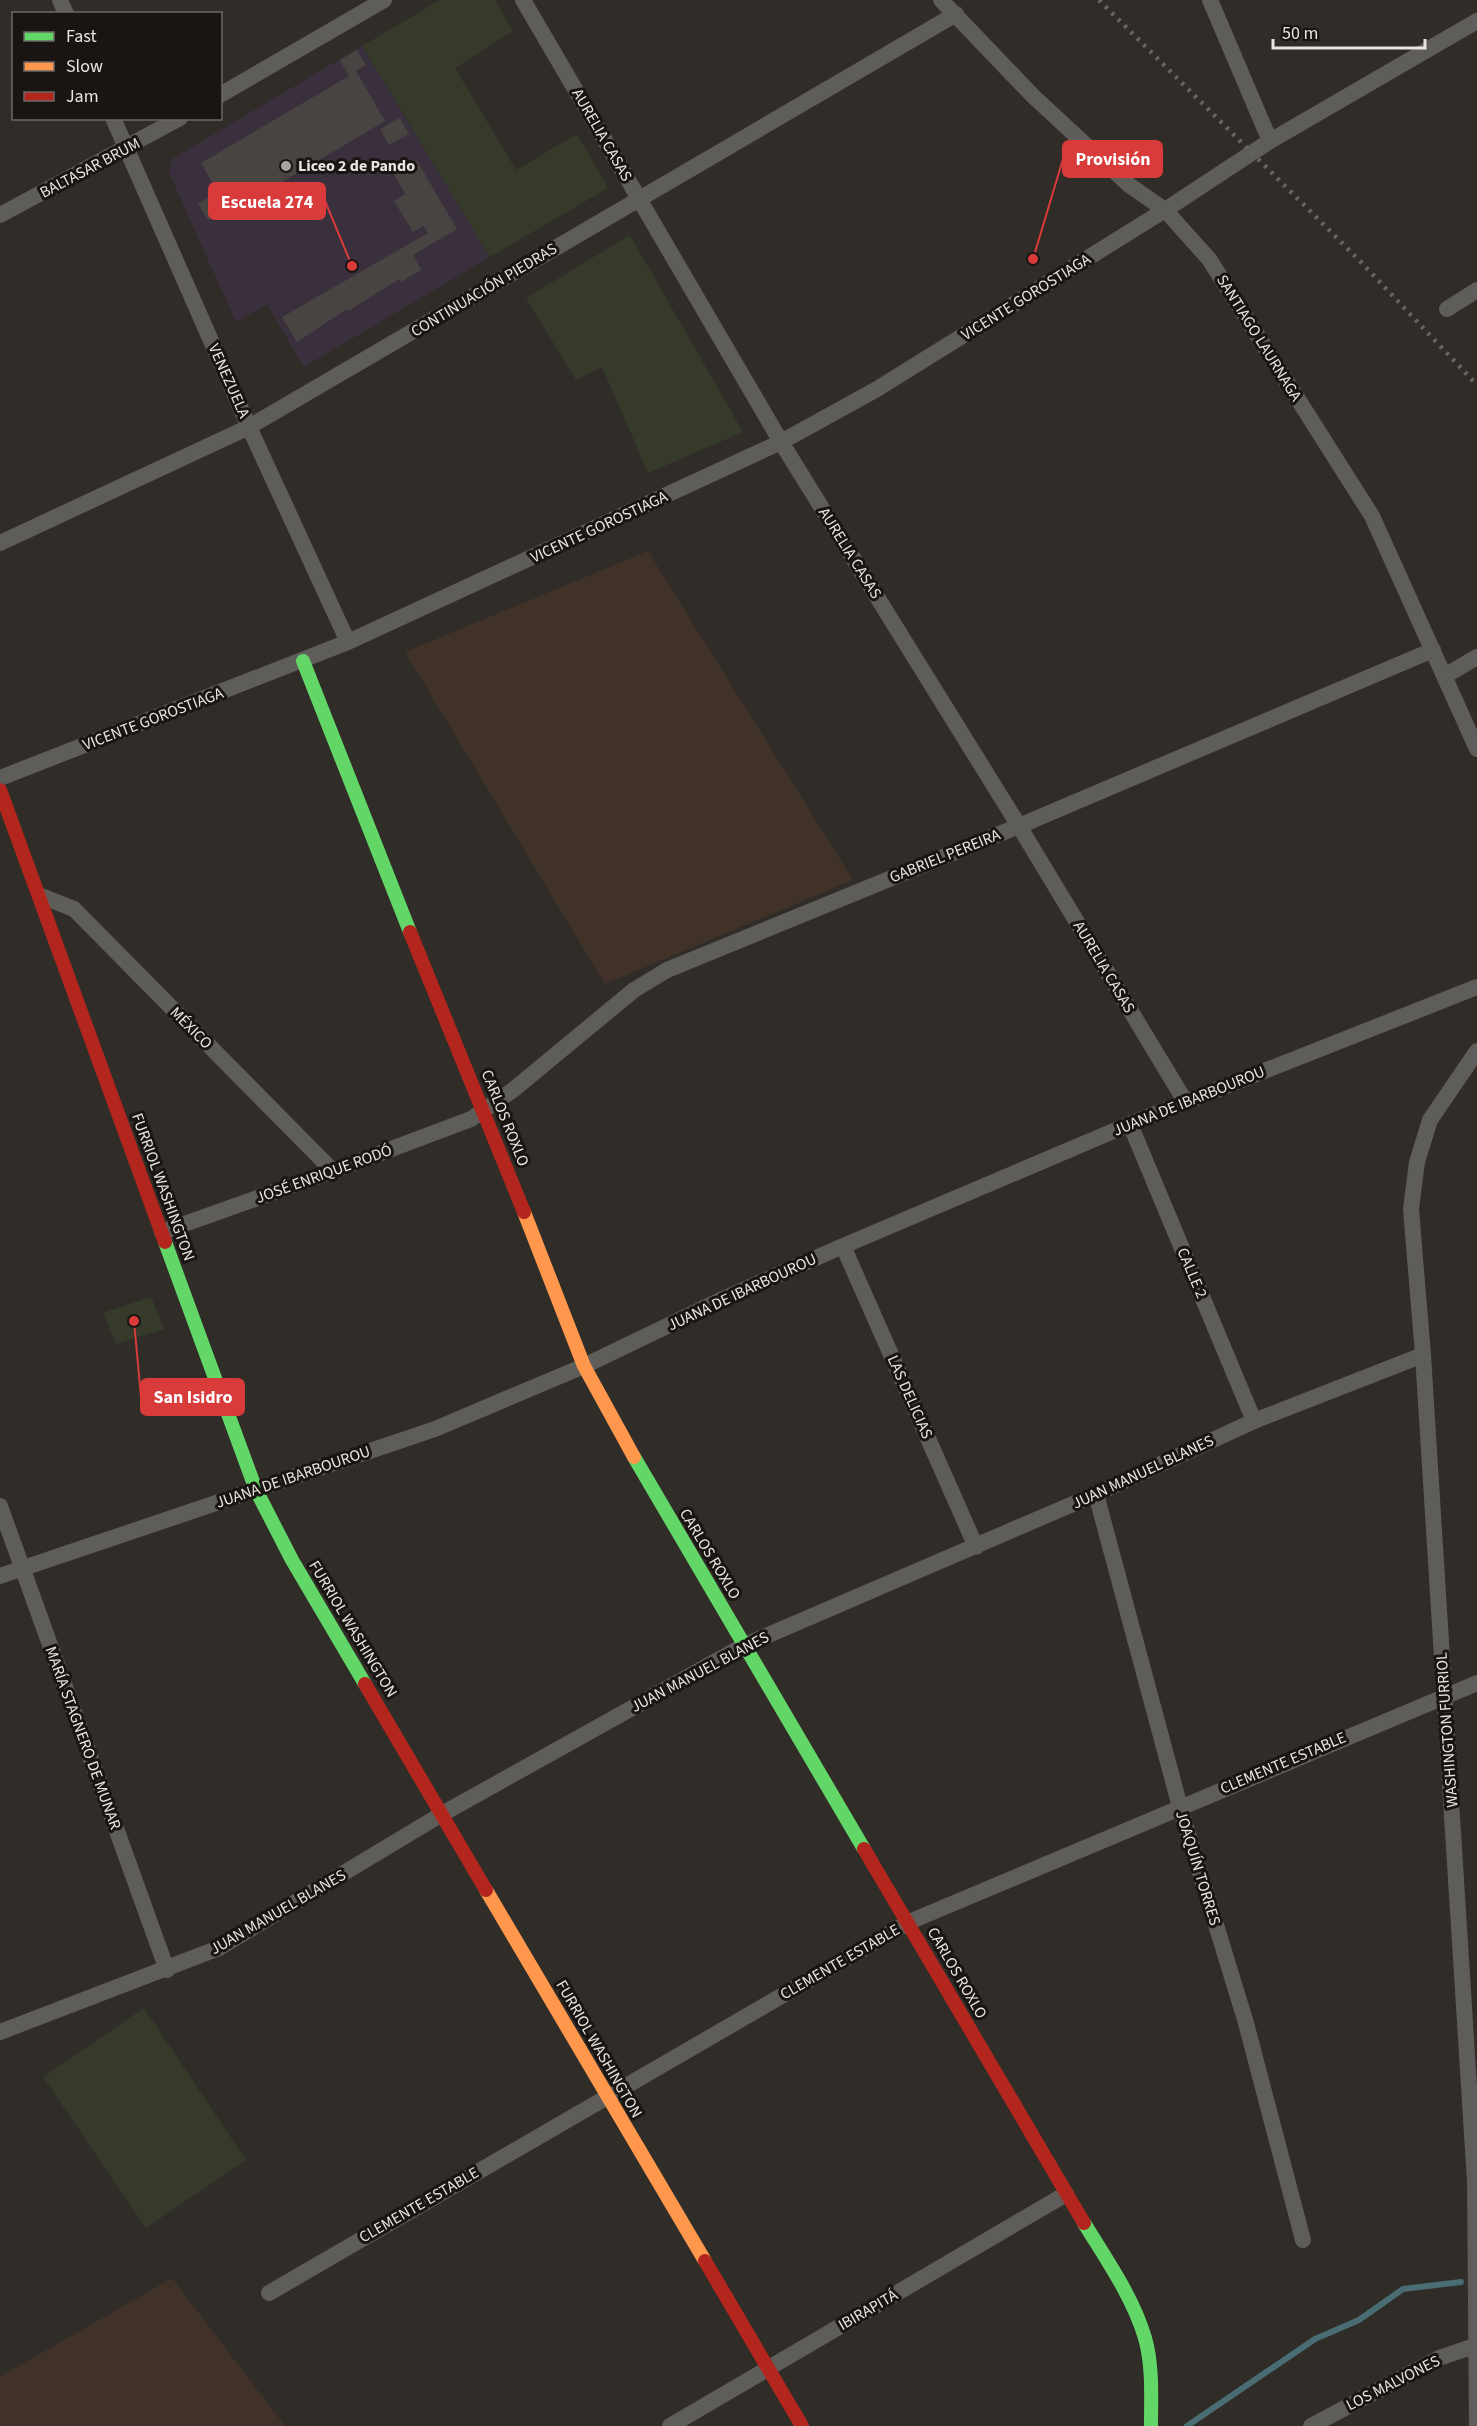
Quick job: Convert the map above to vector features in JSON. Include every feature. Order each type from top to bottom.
[{"type":"street","points":[[222,94],[384,0]]},
{"type":"street","name":"AURELIA CASAS","points":[[523,0],[781,442],[1019,826],[1185,1101]]},
{"type":"street","name":"SANTIAGO LAURNAGA","points":[[941,0],[1033,96],[1129,185],[1166,210],[1209,259],[1372,516],[1477,749]]},
{"type":"street","points":[[1210,0],[1270,141]]},
{"type":"street","name":"CONTINUACIÓN PIEDRAS","points":[[0,543],[249,427],[956,14]]},
{"type":"street","name":"VICENTE GOROSTIAGA","points":[[0,778],[348,642],[781,442],[877,389],[1166,210],[1270,141],[1477,21]]},
{"type":"street","name":"VENEZUELA","points":[[114,120],[249,427],[348,642]]},
{"type":"street","name":"BALTASAR BRUM","points":[[0,215],[127,150],[177,120]]},
{"type":"street","points":[[1447,309],[1477,291]]},
{"type":"street","name":"GABRIEL PEREIRA","points":[[485,1111],[634,990],[668,970],[1019,826],[1433,650]]},
{"type":"street","points":[[1445,676],[1477,657]]},
{"type":"street","name":"CARLOS ROXLO","points":[[303,661],[384,871],[485,1111],[584,1366],[657,1498],[1125,2292],[1144,2338],[1150,2367],[1151,2426]]},
{"type":"street","name":"FURRIOL WASHINGTON","points":[[0,790],[41,896],[256,1490],[292,1560],[802,2426]]},
{"type":"street","name":"MÉXICO","points":[[41,896],[74,909],[333,1171]]},
{"type":"street","name":"JUANA DE IBARBOUROU","points":[[0,1576],[435,1429],[584,1366],[725,1298],[843,1246],[1130,1124],[1477,987]]},
{"type":"street","name":"WASHINGTON FURRIOL","points":[[1477,1051],[1430,1120],[1417,1161],[1411,1209],[1423,1355],[1475,2182],[1477,2426]]},
{"type":"street","name":"JOSÉ ENRIQUE RODÓ","points":[[162,1232],[333,1171],[471,1119],[485,1111]]},
{"type":"street","name":"CALLE 2","points":[[1130,1124],[1254,1422]]},
{"type":"street","name":"LAS DELICIAS","points":[[843,1246],[976,1547]]},
{"type":"street","name":"JUAN MANUEL BLANES","points":[[0,2032],[167,1970],[219,1948],[442,1814],[745,1645],[976,1547],[1254,1422],[1423,1355]]},
{"type":"street","name":"JOAQUÍN TORRES","points":[[1096,1494],[1180,1807],[1246,2023],[1303,2241]]},
{"type":"street","name":"MARÍA STAGNERO DE MUNAR","points":[[0,1506],[167,1970]]},
{"type":"street","name":"CLEMENTE ESTABLE","points":[[269,2293],[909,1922],[1477,1683]]},
{"type":"street","name":"IBIRAPITÁ","points":[[670,2426],[1066,2194]]},
{"type":"street","name":"LOS MALVONES","points":[[1311,2426],[1439,2358],[1476,2345]]},
{"type":"shaded area","points":[[362,46],[490,257],[304,367],[267,305],[236,322],[169,173],[172,159]]},
{"type":"shaded area","points":[[648,551],[853,880],[605,984],[405,652]]},
{"type":"shaded area","points":[[172,2278],[285,2426],[0,2426],[0,2377]]},
{"type":"green space","points":[[440,0],[495,0],[513,31],[455,68],[516,170],[577,134],[608,188],[490,257],[362,46]]},
{"type":"green space","points":[[630,235],[743,432],[648,473],[602,367],[576,380],[526,298]]},
{"type":"green space","points":[[151,1297],[164,1329],[116,1344],[103,1313]]},
{"type":"green space","points":[[144,2008],[246,2160],[146,2228],[43,2077]]},
{"type":"building","points":[[357,50],[366,65],[356,71],[385,121],[230,213],[201,163],[349,76],[340,60]]},
{"type":"building","points":[[400,118],[409,134],[389,145],[380,129]]},
{"type":"building","points":[[417,161],[457,229],[413,255],[421,270],[401,282],[400,279],[348,311],[347,309],[297,342],[282,317],[428,233],[424,226],[413,232],[394,201],[405,194],[394,174]]},
{"type":"building","points":[[212,195],[221,212],[208,220],[198,204]]},
{"type":"waterway","points":[[1187,2426],[1315,2339],[1359,2320],[1403,2289],[1461,2282]]},
{"type":"railway","points":[[1099,0],[1359,260],[1477,385]]},
{"type":"traffic: fast","points":[[303,661],[410,932]]},
{"type":"traffic: fast","points":[[165,1242],[256,1490],[292,1560],[365,1684]]},
{"type":"traffic: fast","points":[[634,1457],[864,1849]]},
{"type":"traffic: fast","points":[[1084,2223],[1134,2308],[1145,2338],[1150,2371],[1151,2426]]},
{"type":"traffic: slow","points":[[524,1212],[584,1366],[634,1457]]},
{"type":"traffic: slow","points":[[486,1890],[705,2261]]},
{"type":"traffic: jam","points":[[0,790],[165,1242]]},
{"type":"traffic: jam","points":[[410,932],[524,1212]]},
{"type":"traffic: jam","points":[[365,1684],[486,1890]]},
{"type":"traffic: jam","points":[[864,1849],[1084,2223]]},
{"type":"traffic: jam","points":[[705,2261],[802,2426]]},
{"type":"place","name":"Liceo 2 de Pando","points":[[286,166]]},
{"type":"place","name":"Provisión","points":[[1033,259]]},
{"type":"place","name":"Escuela 274","points":[[352,266]]},
{"type":"place","name":"San Isidro","points":[[134,1321]]}]
